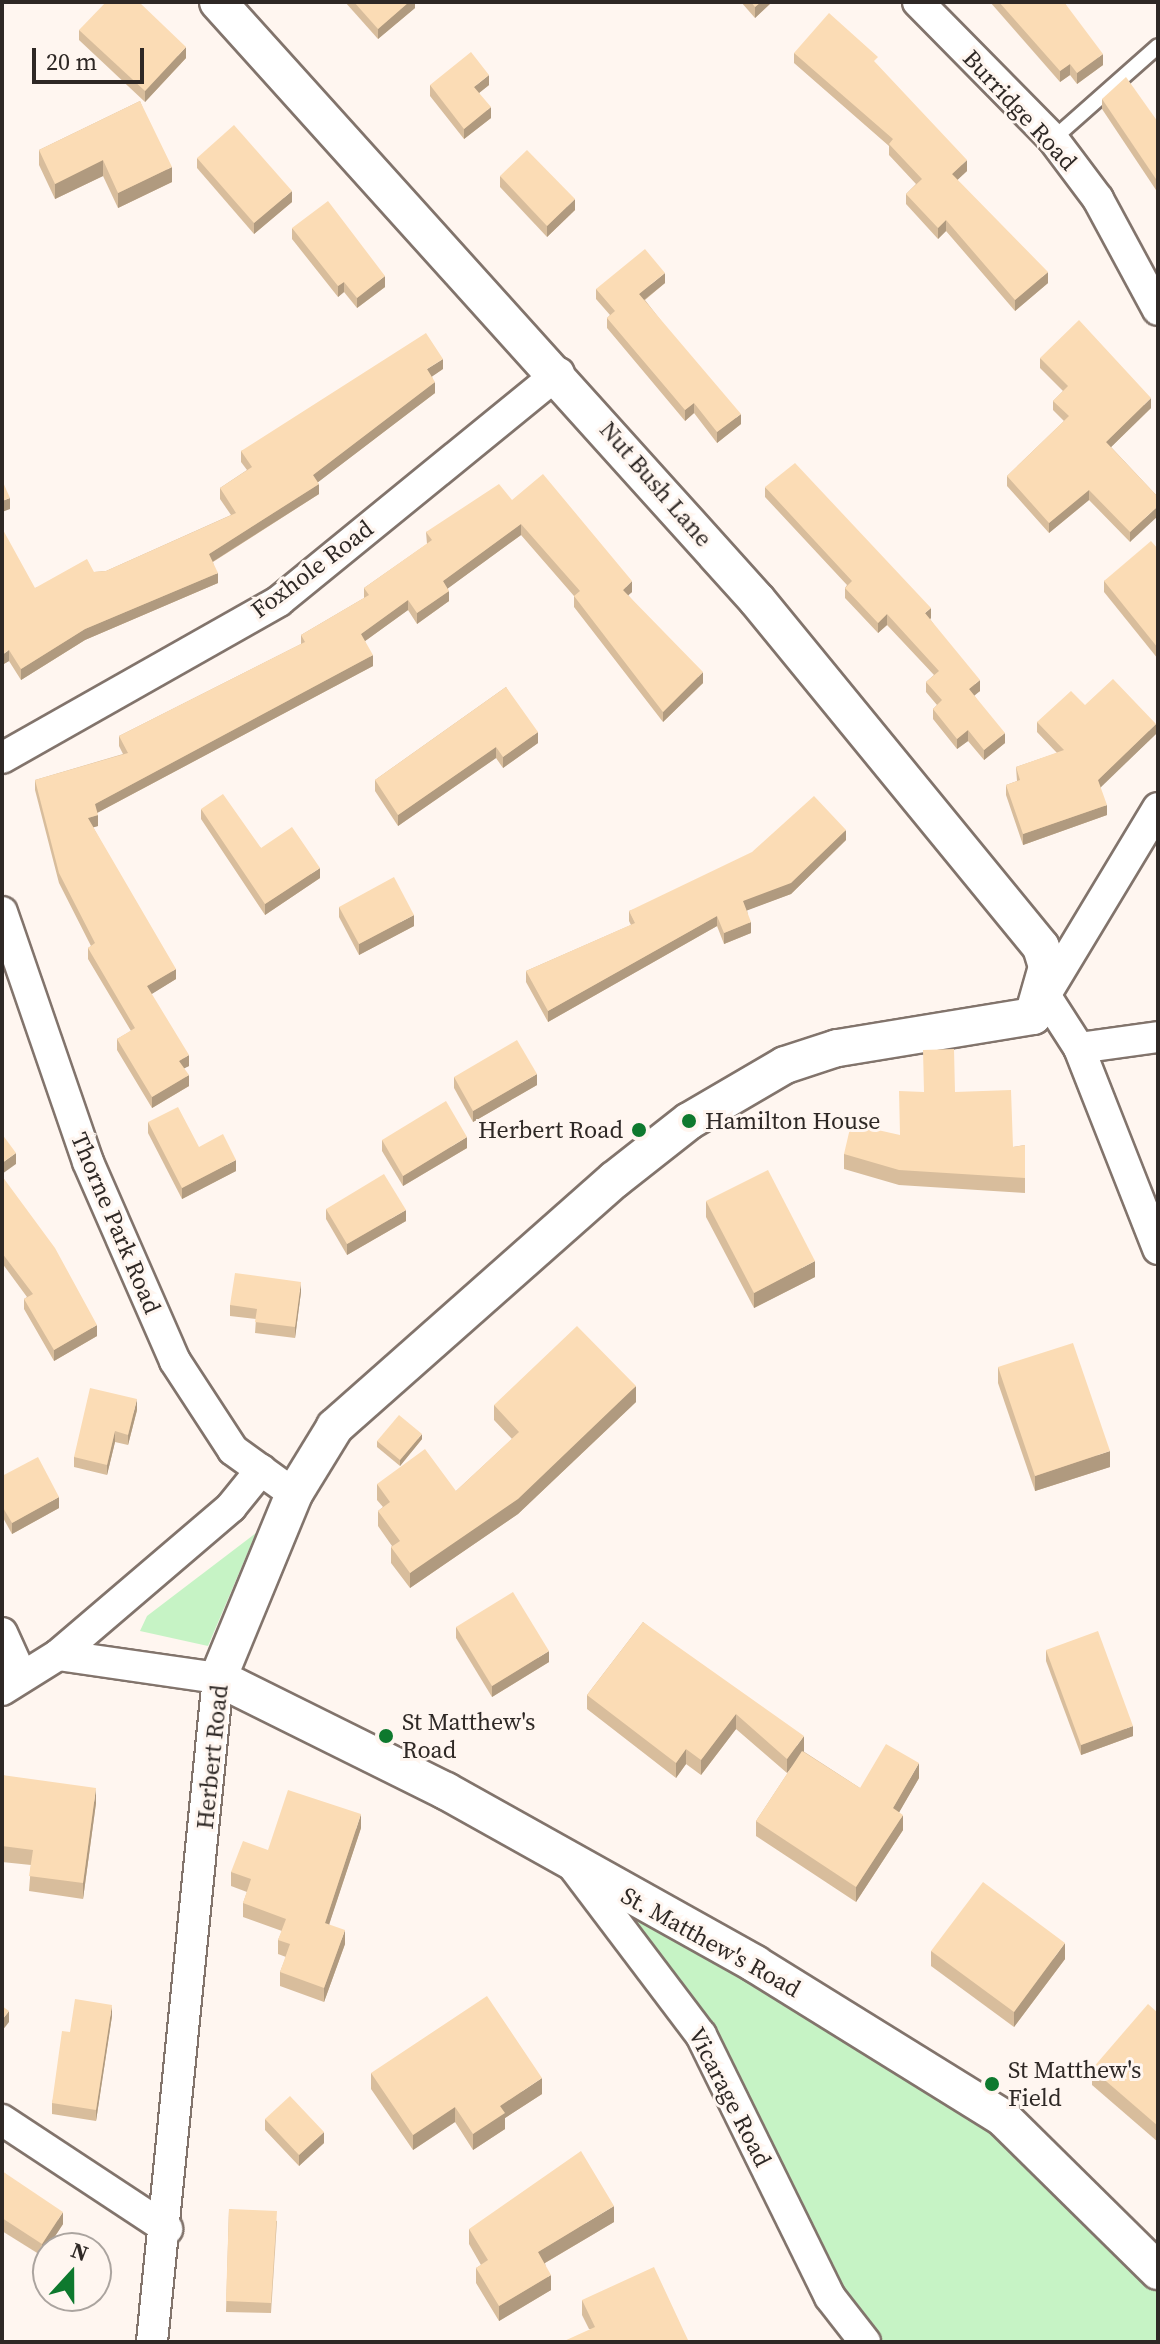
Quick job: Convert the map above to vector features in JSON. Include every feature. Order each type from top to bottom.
[{"type":"street","name":"Nut Bush Lane","points":[[218,2],[559,373],[757,600],[1041,947],[1045,995]]},
{"type":"street","name":"Burridge Road","points":[[918,2],[1053,139],[1098,199],[1158,310]]},
{"type":"street","name":"Foxhole Road","points":[[2,758],[279,601],[559,373]]},
{"type":"street","points":[[1158,808],[1045,995],[1079,1048],[1158,1249]]},
{"type":"street","name":"Thorne Park Road","points":[[2,912],[88,1162],[175,1361],[233,1450],[294,1494]]},
{"type":"street","name":"Herbert Road","points":[[152,2342],[167,2229],[218,1678],[294,1494],[335,1427],[689,1121],[785,1065],[837,1048],[1033,1016],[1045,995]]},
{"type":"street","points":[[1079,1048],[1158,1037]]},
{"type":"street","points":[[58,1655],[231,1507],[261,1470]]},
{"type":"street","points":[[7,1661],[58,1655],[218,1678]]},
{"type":"street","name":"St. Matthew's Road","points":[[218,1678],[446,1791],[573,1866],[755,1964],[1003,2118],[1158,2271]]},
{"type":"street","name":"Vicarage Road","points":[[573,1866],[701,2035],[830,2297],[865,2342]]},
{"type":"street","points":[[2,2120],[167,2229]]},
{"type":"lane","points":[[1053,139],[1158,46]]},
{"type":"green space","points":[[256,1533],[208,1646],[140,1631],[147,1616]]},
{"type":"green space","points":[[573,1866],[1003,2118],[1158,2271],[1158,2342],[865,2342],[701,2035]]},
{"type":"building","points":[[106,2],[139,2],[186,47],[145,91],[79,30]]},
{"type":"building","points":[[354,2],[409,2],[378,29]]},
{"type":"building","points":[[999,2],[1064,2],[1103,54],[1077,73],[1070,64],[1060,71]]},
{"type":"building","points":[[829,13],[878,57],[874,61],[967,160],[952,174],[1048,272],[1015,300],[946,220],[938,228],[906,194],[922,179],[889,144],[893,139],[794,53]]},
{"type":"building","points":[[471,52],[489,75],[474,87],[491,107],[464,129],[430,85]]},
{"type":"building","points":[[1126,77],[1158,122],[1156,179],[1102,99]]},
{"type":"building","points":[[140,101],[172,167],[118,193],[103,160],[55,184],[39,150]]},
{"type":"building","points":[[234,125],[292,191],[254,223],[197,158]]},
{"type":"building","points":[[527,150],[575,199],[547,226],[500,176]]},
{"type":"building","points":[[328,201],[385,276],[357,298],[344,282],[338,286],[292,228]]},
{"type":"building","points":[[645,249],[665,273],[639,294],[741,414],[717,432],[694,403],[685,410],[607,318],[615,311],[596,289]]},
{"type":"building","points":[[1079,320],[1151,398],[1106,442],[1158,497],[1158,506],[1130,532],[1089,490],[1049,523],[1007,476],[1069,416],[1053,401],[1068,386],[1040,358]]},
{"type":"building","points":[[426,333],[443,359],[427,369],[435,382],[313,475],[319,484],[209,554],[218,573],[85,629],[21,669],[9,650],[2,655],[2,528],[35,588],[87,559],[94,572],[106,571],[236,513],[220,488],[252,467],[241,451]]},
{"type":"building","points":[[795,463],[931,608],[925,613],[980,680],[969,689],[1005,733],[984,750],[968,730],[957,739],[933,709],[942,700],[926,682],[939,671],[887,614],[878,623],[845,588],[852,581],[765,487]]},
{"type":"building","points":[[543,474],[632,581],[623,590],[703,672],[663,712],[574,596],[580,591],[521,524],[443,581],[449,591],[417,613],[408,600],[361,634],[373,655],[95,804],[98,815],[88,818],[176,969],[147,986],[189,1055],[179,1061],[189,1075],[152,1097],[117,1039],[135,1028],[88,948],[95,943],[59,873],[35,780],[128,753],[119,736],[305,642],[301,635],[369,595],[364,588],[432,540],[426,532],[499,484],[512,500]]},
{"type":"building","points":[[2,480],[10,498],[2,501]]},
{"type":"building","points":[[1151,541],[1158,549],[1158,648],[1104,581]]},
{"type":"building","points":[[1113,679],[1156,724],[1098,780],[1107,805],[1023,834],[1006,785],[1020,780],[1016,767],[1064,750],[1037,722],[1071,691],[1085,705]]},
{"type":"building","points":[[506,687],[538,732],[503,757],[496,747],[398,815],[375,780]]},
{"type":"building","points":[[223,794],[261,848],[292,827],[320,868],[265,904],[201,809]]},
{"type":"building","points":[[814,796],[846,830],[791,883],[743,901],[751,922],[724,933],[717,916],[548,1011],[526,971],[635,923],[629,911],[752,852]]},
{"type":"building","points":[[394,877],[414,915],[359,944],[339,907]]},
{"type":"building","points":[[517,1040],[537,1074],[473,1111],[454,1077]]},
{"type":"building","points":[[954,1049],[955,1092],[1011,1090],[1013,1147],[1025,1145],[1025,1178],[899,1170],[844,1154],[851,1124],[900,1135],[899,1091],[924,1092],[923,1050]]},
{"type":"building","points":[[446,1101],[467,1137],[403,1176],[382,1140]]},
{"type":"building","points":[[178,1107],[199,1147],[223,1134],[236,1160],[182,1188],[148,1122]]},
{"type":"building","points":[[2,1134],[16,1153],[2,1163]]},
{"type":"building","points":[[768,1170],[815,1261],[754,1293],[706,1201]]},
{"type":"building","points":[[384,1174],[406,1210],[347,1244],[326,1209]]},
{"type":"building","points":[[2,1176],[55,1248],[97,1325],[54,1350],[24,1299],[33,1294],[2,1253]]},
{"type":"building","points":[[235,1273],[301,1282],[295,1327],[255,1322],[257,1309],[230,1305]]},
{"type":"building","points":[[577,1326],[636,1386],[518,1499],[410,1573],[391,1547],[400,1541],[378,1511],[390,1502],[377,1484],[425,1449],[456,1491],[519,1432],[494,1405]]},
{"type":"building","points":[[1073,1343],[1110,1451],[1035,1476],[998,1367]]},
{"type":"building","points":[[90,1388],[137,1399],[128,1435],[115,1431],[107,1465],[74,1457]]},
{"type":"building","points":[[399,1415],[422,1434],[400,1460],[377,1441]]},
{"type":"building","points":[[38,1457],[59,1497],[12,1523],[2,1506],[2,1476]]},
{"type":"building","points":[[513,1592],[549,1651],[492,1686],[456,1627]]},
{"type":"building","points":[[643,1622],[804,1736],[787,1759],[736,1714],[701,1760],[686,1749],[676,1763],[587,1695]]},
{"type":"building","points":[[1098,1631],[1133,1726],[1081,1745],[1046,1650]]},
{"type":"building","points":[[886,1744],[919,1763],[893,1808],[903,1815],[856,1887],[756,1821],[802,1751],[860,1788]]},
{"type":"building","points":[[2,1775],[96,1788],[83,1883],[29,1876],[33,1850],[2,1846]]},
{"type":"building","points":[[288,1790],[361,1814],[325,1923],[345,1930],[324,1988],[280,1972],[290,1944],[278,1940],[286,1919],[243,1903],[251,1879],[231,1872],[243,1841],[268,1850]]},
{"type":"building","points":[[983,1882],[1065,1943],[1014,2012],[931,1951]]},
{"type":"building","points":[[487,1996],[542,2078],[500,2106],[505,2113],[473,2134],[455,2107],[413,2135],[371,2073]]},
{"type":"building","points":[[75,1999],[112,2005],[96,2110],[52,2103],[62,2031],[70,2032]]},
{"type":"building","points":[[1148,2004],[1158,2013],[1158,2126],[1092,2069]]},
{"type":"building","points":[[2,2006],[9,2011],[2,2020]]},
{"type":"building","points":[[290,2096],[324,2132],[299,2155],[265,2119]]},
{"type":"building","points":[[581,2151],[614,2206],[538,2252],[551,2275],[499,2306],[476,2268],[488,2260],[469,2229]]},
{"type":"building","points":[[2,2171],[63,2212],[50,2232],[32,2232],[32,2238],[2,2218]]},
{"type":"building","points":[[229,2209],[277,2211],[271,2303],[226,2301]]},
{"type":"building","points":[[654,2267],[688,2340],[562,2342],[595,2327],[582,2300]]},
{"type":"place","name":"Hamilton House","points":[[689,1121]]},
{"type":"place","name":"Herbert Road","points":[[639,1130]]},
{"type":"place","name":"St Matthew's Road","points":[[386,1736]]},
{"type":"place","name":"St Matthew's Field","points":[[992,2084]]}]
